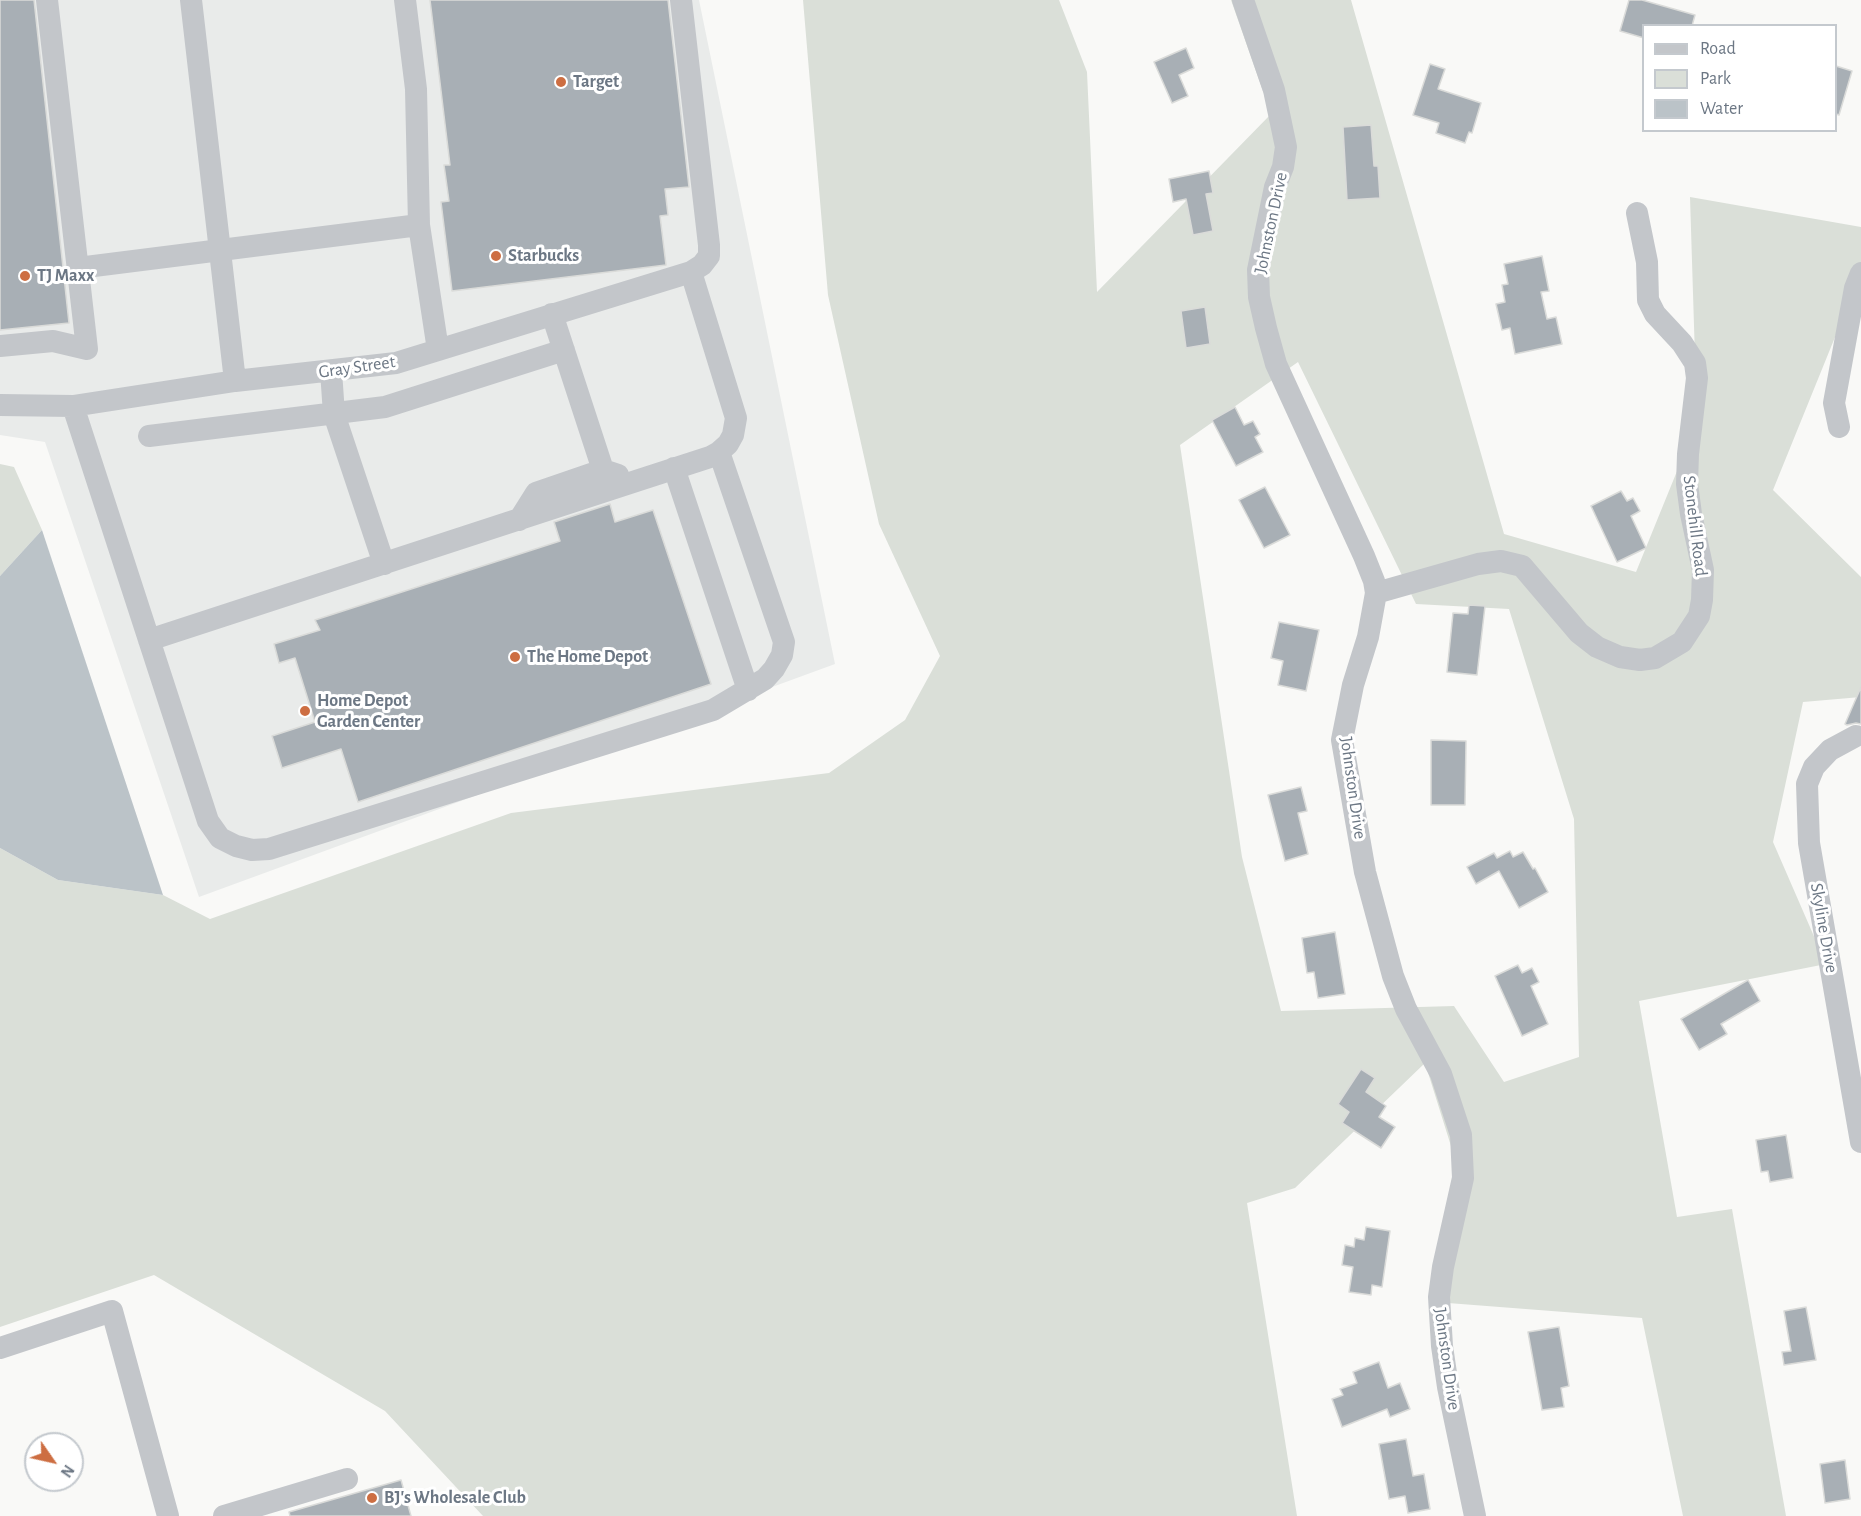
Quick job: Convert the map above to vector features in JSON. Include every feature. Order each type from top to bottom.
[{"type":"street","points":[[0,346],[52,341],[87,349],[47,0]]},
{"type":"street","points":[[191,0],[235,381]]},
{"type":"street","points":[[405,0],[416,89],[419,225],[438,350]]},
{"type":"street","points":[[149,640],[710,457],[728,444],[733,435],[736,418],[696,268],[709,256],[709,245],[681,0]]},
{"type":"street","name":"Johnston Drive","points":[[1243,0],[1274,90],[1286,147],[1283,167],[1275,187],[1258,270],[1259,297],[1276,364],[1364,556],[1376,593],[1368,637],[1353,685],[1342,740],[1365,872],[1392,976],[1406,1009],[1441,1074],[1461,1135],[1463,1178],[1443,1267],[1439,1297],[1442,1346],[1448,1387],[1475,1516]]},
{"type":"street","name":"Stonehill Road","points":[[1376,593],[1478,564],[1501,561],[1522,566],[1579,633],[1596,646],[1620,657],[1640,660],[1655,658],[1682,642],[1699,616],[1702,600],[1702,570],[1687,484],[1688,454],[1697,378],[1695,363],[1682,343],[1655,314],[1648,300],[1647,262],[1637,213]]},
{"type":"street","points":[[78,268],[419,225]]},
{"type":"street","name":"Gray Street","points":[[0,405],[73,406],[235,381],[396,363],[696,268]]},
{"type":"street","points":[[1839,427],[1834,403],[1855,288],[1861,273]]},
{"type":"street","points":[[552,314],[603,470]]},
{"type":"street","points":[[149,436],[386,407],[564,350]]},
{"type":"street","points":[[331,371],[334,414],[384,564]]},
{"type":"street","points":[[73,406],[208,821],[220,838],[236,846],[252,850],[269,849],[713,710],[765,679],[782,655],[784,642],[719,452]]},
{"type":"street","points":[[674,468],[748,690]]},
{"type":"street","points":[[519,520],[536,494],[603,470],[636,482]]},
{"type":"street","name":"Skyline Drive","points":[[1856,736],[1830,750],[1814,767],[1807,784],[1809,843],[1861,1142]]},
{"type":"street","points":[[0,1348],[112,1311],[168,1516]]},
{"type":"street","points":[[224,1516],[346,1479]]},
{"type":"shaded area","points":[[0,0],[699,0],[835,664],[199,897],[45,442],[0,435]]},
{"type":"green space","points":[[803,0],[1059,0],[1087,72],[1097,292],[1271,114],[1231,0],[1351,0],[1504,534],[1636,572],[1697,422],[1690,197],[1861,227],[1861,273],[1773,490],[1861,577],[1861,697],[1803,702],[1773,842],[1826,964],[1639,1001],[1677,1217],[1732,1209],[1786,1516],[1683,1516],[1642,1318],[1435,1302],[1456,1162],[1425,1063],[1295,1188],[1247,1203],[1297,1516],[483,1516],[385,1411],[154,1275],[0,1327],[0,848],[58,880],[163,895],[210,919],[511,813],[829,773],[905,720],[940,656],[879,524],[828,295]],"holes":[[[1298,362],[1416,604],[1509,609],[1574,819],[1579,1057],[1504,1082],[1454,1006],[1281,1011],[1242,857],[1180,445]]]},
{"type":"green space","points":[[0,464],[14,467],[42,530],[0,576]]},
{"type":"water","points":[[42,530],[163,895],[58,880],[0,848],[0,576]]},
{"type":"building","points":[[0,0],[34,0],[69,323],[0,330]]},
{"type":"building","name":"Target","points":[[430,0],[668,0],[689,187],[665,189],[668,215],[660,216],[666,265],[452,291],[441,202],[449,201],[444,165],[450,165]]},
{"type":"building","points":[[1629,0],[1642,0],[1695,15],[1693,24],[1642,24],[1642,37],[1620,31]]},
{"type":"building","points":[[1186,48],[1194,68],[1179,75],[1188,96],[1172,103],[1154,62]]},
{"type":"building","points":[[1430,64],[1445,69],[1438,89],[1481,103],[1472,133],[1469,132],[1465,143],[1436,133],[1439,123],[1413,115]]},
{"type":"building","points":[[1837,66],[1852,71],[1839,115],[1837,114]]},
{"type":"building","points":[[1371,125],[1374,166],[1378,166],[1380,198],[1347,200],[1343,127]]},
{"type":"building","points":[[1209,171],[1213,193],[1206,194],[1213,231],[1193,235],[1186,199],[1173,202],[1169,179]]},
{"type":"building","points":[[1542,256],[1549,291],[1541,292],[1547,319],[1556,317],[1562,344],[1515,354],[1510,328],[1502,330],[1496,304],[1505,302],[1502,285],[1508,284],[1504,264]]},
{"type":"building","points":[[1205,307],[1210,344],[1186,348],[1181,311]]},
{"type":"building","points":[[1235,407],[1244,425],[1253,421],[1260,434],[1255,437],[1263,452],[1236,466],[1212,420]]},
{"type":"building","points":[[1265,487],[1290,535],[1264,548],[1239,500]]},
{"type":"building","points":[[1621,491],[1627,501],[1633,498],[1640,511],[1631,516],[1646,548],[1617,562],[1591,506]]},
{"type":"building","name":"The Home Depot","points":[[610,504],[615,522],[653,510],[711,684],[358,802],[341,749],[282,768],[272,736],[315,722],[295,658],[279,663],[274,644],[320,630],[315,620],[560,541],[554,522]]},
{"type":"building","points":[[1469,605],[1485,606],[1477,675],[1447,672],[1453,613],[1468,614]]},
{"type":"building","points":[[1279,622],[1319,630],[1306,691],[1278,685],[1283,661],[1271,658]]},
{"type":"building","points":[[1861,687],[1861,724],[1847,725],[1845,724]]},
{"type":"building","points":[[1431,740],[1466,741],[1465,805],[1431,805]]},
{"type":"building","points":[[1301,787],[1307,811],[1298,813],[1308,854],[1285,861],[1268,795]]},
{"type":"building","points":[[1510,851],[1513,857],[1523,852],[1548,892],[1519,908],[1499,871],[1476,884],[1467,867],[1494,853],[1497,858]]},
{"type":"building","points":[[1335,932],[1345,994],[1318,998],[1314,972],[1307,973],[1302,938]]},
{"type":"building","points":[[1518,965],[1522,973],[1532,968],[1539,982],[1531,986],[1548,1024],[1522,1036],[1495,976]]},
{"type":"building","points":[[1748,980],[1760,1001],[1721,1024],[1727,1034],[1699,1050],[1681,1019]]},
{"type":"building","points":[[1361,1069],[1375,1078],[1366,1092],[1386,1106],[1379,1117],[1395,1127],[1381,1148],[1342,1123],[1349,1112],[1338,1104]]},
{"type":"building","points":[[1786,1135],[1793,1178],[1770,1182],[1768,1171],[1761,1172],[1756,1140]]},
{"type":"building","points":[[1366,1227],[1390,1231],[1382,1287],[1372,1285],[1371,1295],[1349,1292],[1353,1267],[1342,1265],[1345,1245],[1354,1247],[1355,1238],[1364,1240]]},
{"type":"building","points":[[1806,1307],[1816,1360],[1784,1365],[1782,1352],[1791,1351],[1784,1311]]},
{"type":"building","points":[[1559,1327],[1569,1386],[1561,1388],[1564,1407],[1542,1410],[1528,1332]]},
{"type":"building","points":[[1379,1362],[1388,1388],[1400,1383],[1410,1409],[1390,1417],[1387,1409],[1342,1427],[1332,1399],[1343,1395],[1340,1389],[1357,1383],[1353,1372]]},
{"type":"building","points":[[1406,1439],[1413,1476],[1424,1474],[1430,1509],[1408,1513],[1405,1496],[1389,1499],[1379,1444]]},
{"type":"building","points":[[1845,1460],[1850,1499],[1825,1503],[1820,1464]]},
{"type":"building","name":"BJ's Wholesale Club","points":[[401,1480],[411,1516],[290,1516],[289,1512]]},
{"type":"place","name":"Target","points":[[561,82]]},
{"type":"place","name":"Starbucks","points":[[496,256]]},
{"type":"place","name":"TJ Maxx","points":[[25,276]]},
{"type":"place","name":"The Home Depot","points":[[515,657]]},
{"type":"place","name":"Home Depot Garden Center","points":[[305,711]]},
{"type":"place","name":"BJ's Wholesale Club","points":[[372,1498]]}]
